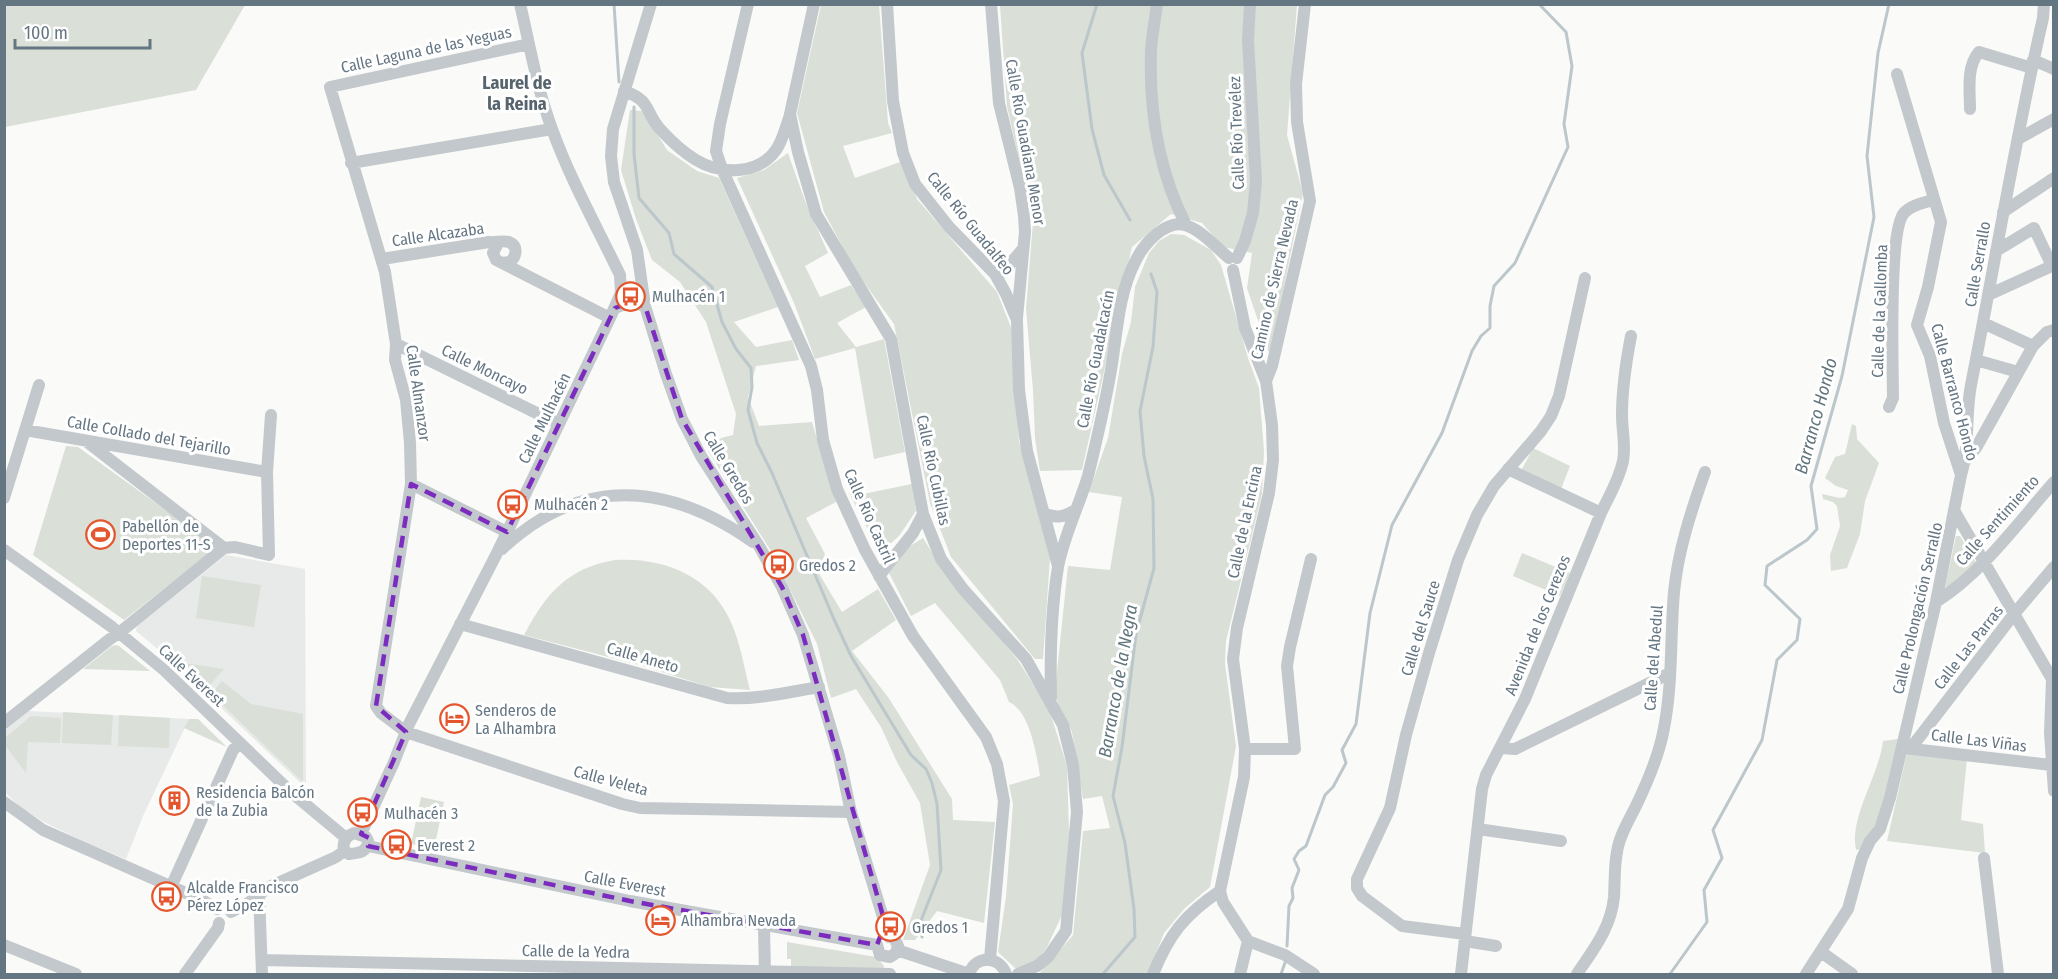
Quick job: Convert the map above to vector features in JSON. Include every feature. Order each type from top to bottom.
[{"type":"street","name":"Calle Mulhacén","points":[[361,834],[406,732],[496,555],[621,293],[620,274],[552,129],[536,78],[520,4]]},
{"type":"street","name":"Calle Gredos","points":[[651,4],[613,129],[611,156],[614,182],[637,250],[645,306],[682,419],[701,456],[759,546],[782,587],[803,635],[839,756],[851,812],[889,937]]},
{"type":"street","name":"Calle Río Castril","points":[[748,4],[720,124],[716,151],[811,366],[817,390],[823,440],[837,489],[869,557],[913,636],[986,737],[997,764],[1004,801],[990,959]]},
{"type":"street","name":"Calle Río Cubillas","points":[[814,4],[790,114],[798,152],[816,214],[891,339],[923,514],[941,559],[963,589],[1026,659],[1063,725],[1073,765],[1077,812],[1066,931],[1048,957],[1037,966],[1018,975]]},
{"type":"street","name":"Calle Río Guadalfeo","points":[[887,4],[893,101],[903,153],[915,184],[949,227],[995,274],[1017,320],[1019,390],[1027,451],[1058,566]]},
{"type":"street","name":"Calle Río Guadiana Menor","points":[[991,4],[999,103],[1020,188],[1024,216],[1025,232],[1017,320]]},
{"type":"street","points":[[1157,4],[1151,49],[1151,88],[1163,167],[1181,225],[1204,235],[1233,262]]},
{"type":"street","name":"Calle Río Trevélez","points":[[1233,262],[1245,241],[1253,213],[1256,181],[1248,40],[1250,4]]},
{"type":"street","name":"Camino de Sierra Nevada","points":[[1266,381],[1272,366],[1310,201],[1297,122],[1296,84],[1305,4]]},
{"type":"street","name":"Calle Serrallo","points":[[1961,475],[1966,460],[1969,398],[2044,4]]},
{"type":"street","name":"Calle Laguna de las Yeguas","points":[[330,87],[529,44]]},
{"type":"street","points":[[1971,109],[1970,79],[1973,59],[1978,52],[2054,69]]},
{"type":"street","name":"Calle Barranco Hondo","points":[[1897,74],[1941,222],[1928,287],[1917,326],[1930,356],[1944,423],[1961,475]]},
{"type":"street","name":"Calle Almanzor","points":[[330,87],[351,163],[382,259],[396,344],[395,360],[406,400],[411,484],[376,706],[381,713],[406,732]]},
{"type":"street","points":[[624,91],[638,96],[647,106],[658,127],[676,146],[697,161],[722,169],[742,170],[762,164],[778,147],[790,114]]},
{"type":"street","points":[[2018,139],[2054,119]]},
{"type":"street","points":[[351,163],[552,129]]},
{"type":"street","points":[[778,147],[787,145],[798,152]]},
{"type":"street","points":[[2003,212],[2054,178]]},
{"type":"street","name":"Calle de la Gallomba","points":[[1889,407],[1893,398],[1893,267],[1900,220],[1905,212],[1915,205],[1933,200]]},
{"type":"street","name":"Calle Río Guadalcacín","points":[[1051,703],[1050,655],[1058,566],[1074,511],[1087,478],[1102,412],[1124,289],[1135,261],[1152,238],[1181,225]]},
{"type":"street","points":[[1988,295],[2053,265],[2034,228],[1996,251]]},
{"type":"street","name":"Calle Alcazaba","points":[[382,259],[489,242],[508,242],[515,249],[513,260],[506,264],[494,256],[494,249],[498,243]]},
{"type":"street","name":"Calle Río Guadiana Menor","points":[[995,274],[1004,271],[1023,249]]},
{"type":"street","name":"Calle de la Encina","points":[[1220,891],[1244,777],[1245,749],[1233,659],[1237,628],[1269,493],[1273,460],[1272,425],[1266,381],[1245,328],[1233,262]]},
{"type":"street","points":[[502,263],[613,313],[632,303],[645,306]]},
{"type":"street","name":"Calle del Sauce","points":[[1465,938],[1402,926],[1362,896],[1357,888],[1357,879],[1390,808],[1406,735],[1458,560],[1477,515],[1494,486],[1551,416],[1559,396],[1585,278]]},
{"type":"street","points":[[1983,323],[2033,346]]},
{"type":"street","points":[[1966,460],[1976,448],[2033,346],[2047,332],[2054,330]]},
{"type":"street","name":"Avenida de los Cerezos","points":[[1461,975],[1482,789],[1486,775],[1525,699],[1623,462],[1625,442],[1622,416],[1625,370],[1631,336]]},
{"type":"street","name":"Calle Moncayo","points":[[396,344],[559,424]]},
{"type":"street","points":[[1976,360],[2018,372]]},
{"type":"street","points":[[4,498],[39,385]]},
{"type":"street","points":[[4,723],[224,548],[236,547],[269,555],[267,472],[271,415]]},
{"type":"street","name":"Calle Collado del Tejarillo","points":[[25,430],[267,472]]},
{"type":"street","points":[[86,441],[224,548]]},
{"type":"street","points":[[1508,469],[1601,513]]},
{"type":"street","name":"Calle del Abedul","points":[[1576,975],[1605,932],[1611,916],[1616,852],[1655,762],[1663,734],[1670,692],[1677,571],[1692,509],[1705,472]]},
{"type":"street","name":"Calle Prolongación Serrallo","points":[[1806,975],[1848,909],[1862,858],[1870,841],[1880,829],[1907,748],[1961,475]]},
{"type":"street","name":"Calle Sentimiento","points":[[1936,602],[1985,562],[2054,482]]},
{"type":"street","points":[[411,484],[507,532]]},
{"type":"street","points":[[496,555],[520,532],[550,515],[586,500],[619,495],[658,498],[683,504],[706,513],[759,546]]},
{"type":"street","points":[[1045,514],[1065,517],[1074,511]]},
{"type":"street","points":[[1955,512],[2053,677],[2051,765],[2054,791]]},
{"type":"street","points":[[879,576],[894,554],[913,533],[923,514]]},
{"type":"street","points":[[913,533],[922,530],[931,534]]},
{"type":"street","name":"Calle Everest","points":[[4,550],[119,633],[164,670],[292,793],[346,838]]},
{"type":"street","points":[[869,557],[883,558],[894,554]]},
{"type":"street","points":[[1245,749],[1295,749],[1287,666],[1311,559]]},
{"type":"street","name":"Calle Las Parras","points":[[1907,748],[2054,567]]},
{"type":"street","name":"Calle Aneto","points":[[460,624],[727,698],[760,697],[819,687]]},
{"type":"street","points":[[373,669],[378,686]]},
{"type":"street","points":[[1501,748],[1515,749],[1670,673]]},
{"type":"street","name":"Calle Veleta","points":[[406,732],[640,808],[851,812]]},
{"type":"street","points":[[171,887],[233,750],[240,743]]},
{"type":"street","name":"Calle Las Viñas","points":[[1907,748],[2051,765]]},
{"type":"street","points":[[4,802],[43,830],[204,901],[217,909],[225,907],[231,912],[232,917],[230,922],[219,924]]},
{"type":"street","points":[[1478,829],[1562,841]]},
{"type":"street","points":[[354,833],[361,834],[368,841],[368,846],[363,852],[349,854],[344,851],[346,838],[354,833]]},
{"type":"street","name":"Calle Everest","points":[[368,846],[630,901],[877,945]]},
{"type":"street","points":[[231,912],[247,904],[269,887],[336,857],[344,851]]},
{"type":"street","points":[[1984,858],[1998,975]]},
{"type":"street","points":[[1153,975],[1164,946],[1180,924],[1220,891],[1223,902],[1248,941],[1285,955],[1314,975]]},
{"type":"street","points":[[259,893],[262,975]]},
{"type":"street","points":[[217,909],[214,917],[219,924]]},
{"type":"street","points":[[189,972],[219,924]]},
{"type":"street","points":[[764,926],[765,973]]},
{"type":"street","points":[[890,974],[893,954],[897,943],[889,937],[880,939],[877,945],[880,955],[893,954],[969,974],[970,969],[979,961],[990,959],[1000,964],[1006,975]]},
{"type":"street","points":[[1465,938],[1496,946]]},
{"type":"street","points":[[1240,975],[1248,941]]},
{"type":"street","points":[[4,945],[76,975]]},
{"type":"street","points":[[1821,952],[1852,975]]},
{"type":"street","name":"Calle de la Yedra","points":[[262,960],[421,969],[890,974]]},
{"type":"highlighted area","points":[[631,302],[645,306],[682,419],[782,587],[803,635],[889,937],[880,937],[877,945],[630,901],[368,846],[369,838],[361,834],[406,732],[376,706],[411,484],[507,532],[615,308]]},
{"type":"shaded area","points":[[5,4],[245,5],[196,90],[5,127]]},
{"type":"shaded area","points":[[821,5],[879,5],[888,123],[892,133],[843,146],[855,178],[903,161],[917,199],[997,292],[1012,330],[1019,442],[1050,558],[1043,659],[1035,659],[951,557],[930,503],[894,324],[855,270],[824,212],[797,113]]},
{"type":"shaded area","points":[[1000,5],[1297,5],[1287,135],[1303,193],[1270,356],[1247,288],[1252,253],[1223,247],[1202,223],[1171,214],[1132,247],[1082,470],[1040,471],[1035,438],[1026,309],[1033,222],[1007,106]]},
{"type":"shaded area","points":[[630,110],[643,111],[667,150],[697,171],[719,178],[778,307],[734,322],[756,347],[792,340],[799,360],[756,366],[748,397],[759,426],[812,422],[836,502],[806,518],[825,554],[818,572],[842,612],[878,589],[896,620],[852,651],[888,697],[952,799],[953,820],[995,822],[984,923],[937,911],[915,940],[903,940],[930,865],[920,803],[881,727],[856,689],[831,698],[817,644],[771,551],[708,451],[721,438],[733,435],[736,414],[706,322],[680,282],[652,260],[636,219],[621,170]]},
{"type":"shaded area","points":[[788,153],[805,201],[828,253],[805,266],[820,297],[851,285],[866,307],[837,323],[856,347],[884,339],[905,452],[874,459],[855,348],[815,359],[794,303],[737,178],[764,170]]},
{"type":"shaded area","points":[[1171,234],[1184,235],[1211,250],[1221,265],[1259,388],[1264,451],[1262,494],[1226,641],[1225,664],[1236,746],[1210,887],[1185,908],[1164,933],[1148,974],[1039,974],[1073,935],[1083,831],[1110,828],[1102,796],[1083,799],[1072,732],[1058,705],[1055,691],[1068,566],[1110,570],[1122,497],[1089,492],[1108,438],[1122,354],[1131,322],[1135,287],[1149,253],[1159,241]]},
{"type":"shaded area","points":[[1852,424],[1856,426],[1857,439],[1879,463],[1865,501],[1860,534],[1847,568],[1831,571],[1830,555],[1840,526],[1837,506],[1823,499],[1822,494],[1840,498],[1845,497],[1848,490],[1836,486],[1825,478],[1835,457],[1845,454]]},
{"type":"shaded area","points":[[66,446],[78,447],[214,545],[213,550],[124,620],[33,555]]},
{"type":"shaded area","points":[[1533,448],[1570,466],[1561,489],[1522,469]]},
{"type":"shaded area","points":[[912,484],[916,511],[899,536],[880,553],[849,493],[863,494]]},
{"type":"shaded area","points":[[1956,536],[1960,536],[1977,564],[1949,589],[1945,587]]},
{"type":"shaded area","points":[[923,538],[944,572],[1017,659],[1049,709],[1067,766],[1069,834],[1062,915],[1037,962],[1016,969],[998,952],[1006,897],[1013,804],[1009,785],[1040,776],[1037,757],[1027,724],[1016,707],[1009,702],[1000,680],[935,603],[911,616],[889,573],[910,546]]},
{"type":"shaded area","points":[[1522,553],[1570,573],[1560,596],[1513,576]]},
{"type":"shaded area","points":[[226,555],[305,569],[306,788],[166,656],[136,631],[137,626]]},
{"type":"shaded area","points":[[615,560],[666,565],[681,571],[709,590],[720,603],[733,626],[750,690],[710,687],[639,665],[524,635],[541,607],[560,585],[584,569]]},
{"type":"shaded area","points":[[202,576],[261,585],[254,627],[196,618]]},
{"type":"shaded area","points":[[116,645],[119,646],[150,671],[83,669]]},
{"type":"shaded area","points":[[177,662],[224,669],[206,689]]},
{"type":"shaded area","points":[[222,681],[251,704],[303,714],[303,782],[211,694]]},
{"type":"shaded area","points":[[29,711],[189,719],[143,816],[126,859],[44,822],[20,807],[5,792],[5,730]]},
{"type":"shaded area","points":[[63,712],[113,715],[111,745],[62,743]]},
{"type":"shaded area","points":[[119,715],[170,718],[169,748],[118,746]]},
{"type":"shaded area","points":[[31,716],[61,718],[60,743],[28,742],[26,773],[5,745],[5,738]]},
{"type":"shaded area","points":[[189,719],[198,719],[227,747],[184,728]]},
{"type":"shaded area","points":[[1898,739],[1882,809],[1864,848],[1856,850],[1855,837],[1860,810],[1876,768],[1883,741]]},
{"type":"shaded area","points":[[1907,753],[1967,758],[1961,820],[1983,824],[1985,853],[1887,841]]},
{"type":"shaded area","points":[[421,797],[444,802],[434,849],[411,844]]},
{"type":"shaded area","points":[[787,942],[876,957],[884,966],[883,970],[791,968],[791,959],[787,959]]},
{"type":"waterway","points":[[614,4],[619,82]]},
{"type":"waterway","name":"Barranco de la Negra","points":[[1097,4],[1082,53],[1092,129],[1104,175],[1130,220]]},
{"type":"waterway","points":[[1287,946],[1289,906],[1293,898],[1292,888],[1299,870],[1294,859],[1306,846],[1325,795],[1333,787],[1346,763],[1342,750],[1356,724],[1370,613],[1392,525],[1442,433],[1472,351],[1481,336],[1490,328],[1490,306],[1494,286],[1515,263],[1568,147],[1564,124],[1572,66],[1566,32],[1539,4]]},
{"type":"waterway","name":"Barranco Hondo","points":[[1670,974],[1707,922],[1704,890],[1722,858],[1713,830],[1762,740],[1777,660],[1797,640],[1800,619],[1765,585],[1767,566],[1807,540],[1817,529],[1811,486],[1842,376],[1874,217],[1867,156],[1878,53],[1889,4]]},
{"type":"waterway","points":[[634,107],[634,154],[639,198],[669,233],[674,254],[712,287],[722,322],[736,349],[751,368],[752,387],[748,410],[757,443],[833,617],[851,656],[911,755],[926,769],[932,783],[937,804],[941,870],[920,923],[922,937]]},
{"type":"waterway","name":"Barranco de la Negra","points":[[1103,974],[1135,937],[1134,909],[1125,843],[1113,796],[1122,747],[1136,634],[1154,568],[1153,499],[1144,456],[1140,411],[1153,347],[1157,292],[1151,274]]},
{"type":"waterway","points":[[1281,974],[1286,960]]},
{"type":"place","name":"Mulhacén 1","points":[[631,296]]},
{"type":"place","name":"Mulhacén 2","points":[[513,504]]},
{"type":"place","name":"Pabellón de Deportes 11-S","points":[[101,535]]},
{"type":"place","name":"Gredos 2","points":[[778,565]]},
{"type":"place","name":"Senderos de La Alhambra","points":[[454,719]]},
{"type":"place","name":"Residencia Balcón de la Zubia","points":[[175,801]]},
{"type":"place","name":"Mulhacén 3","points":[[363,813]]},
{"type":"place","name":"Everest 2","points":[[396,845]]},
{"type":"place","name":"Alcalde Francisco Pérez López","points":[[166,896]]},
{"type":"place","name":"Alhambra Nevada","points":[[660,920]]},
{"type":"place","name":"Gredos 1","points":[[891,927]]},
{"type":"district","name":"Laurel de la Reina","points":[[517,94]]}]
